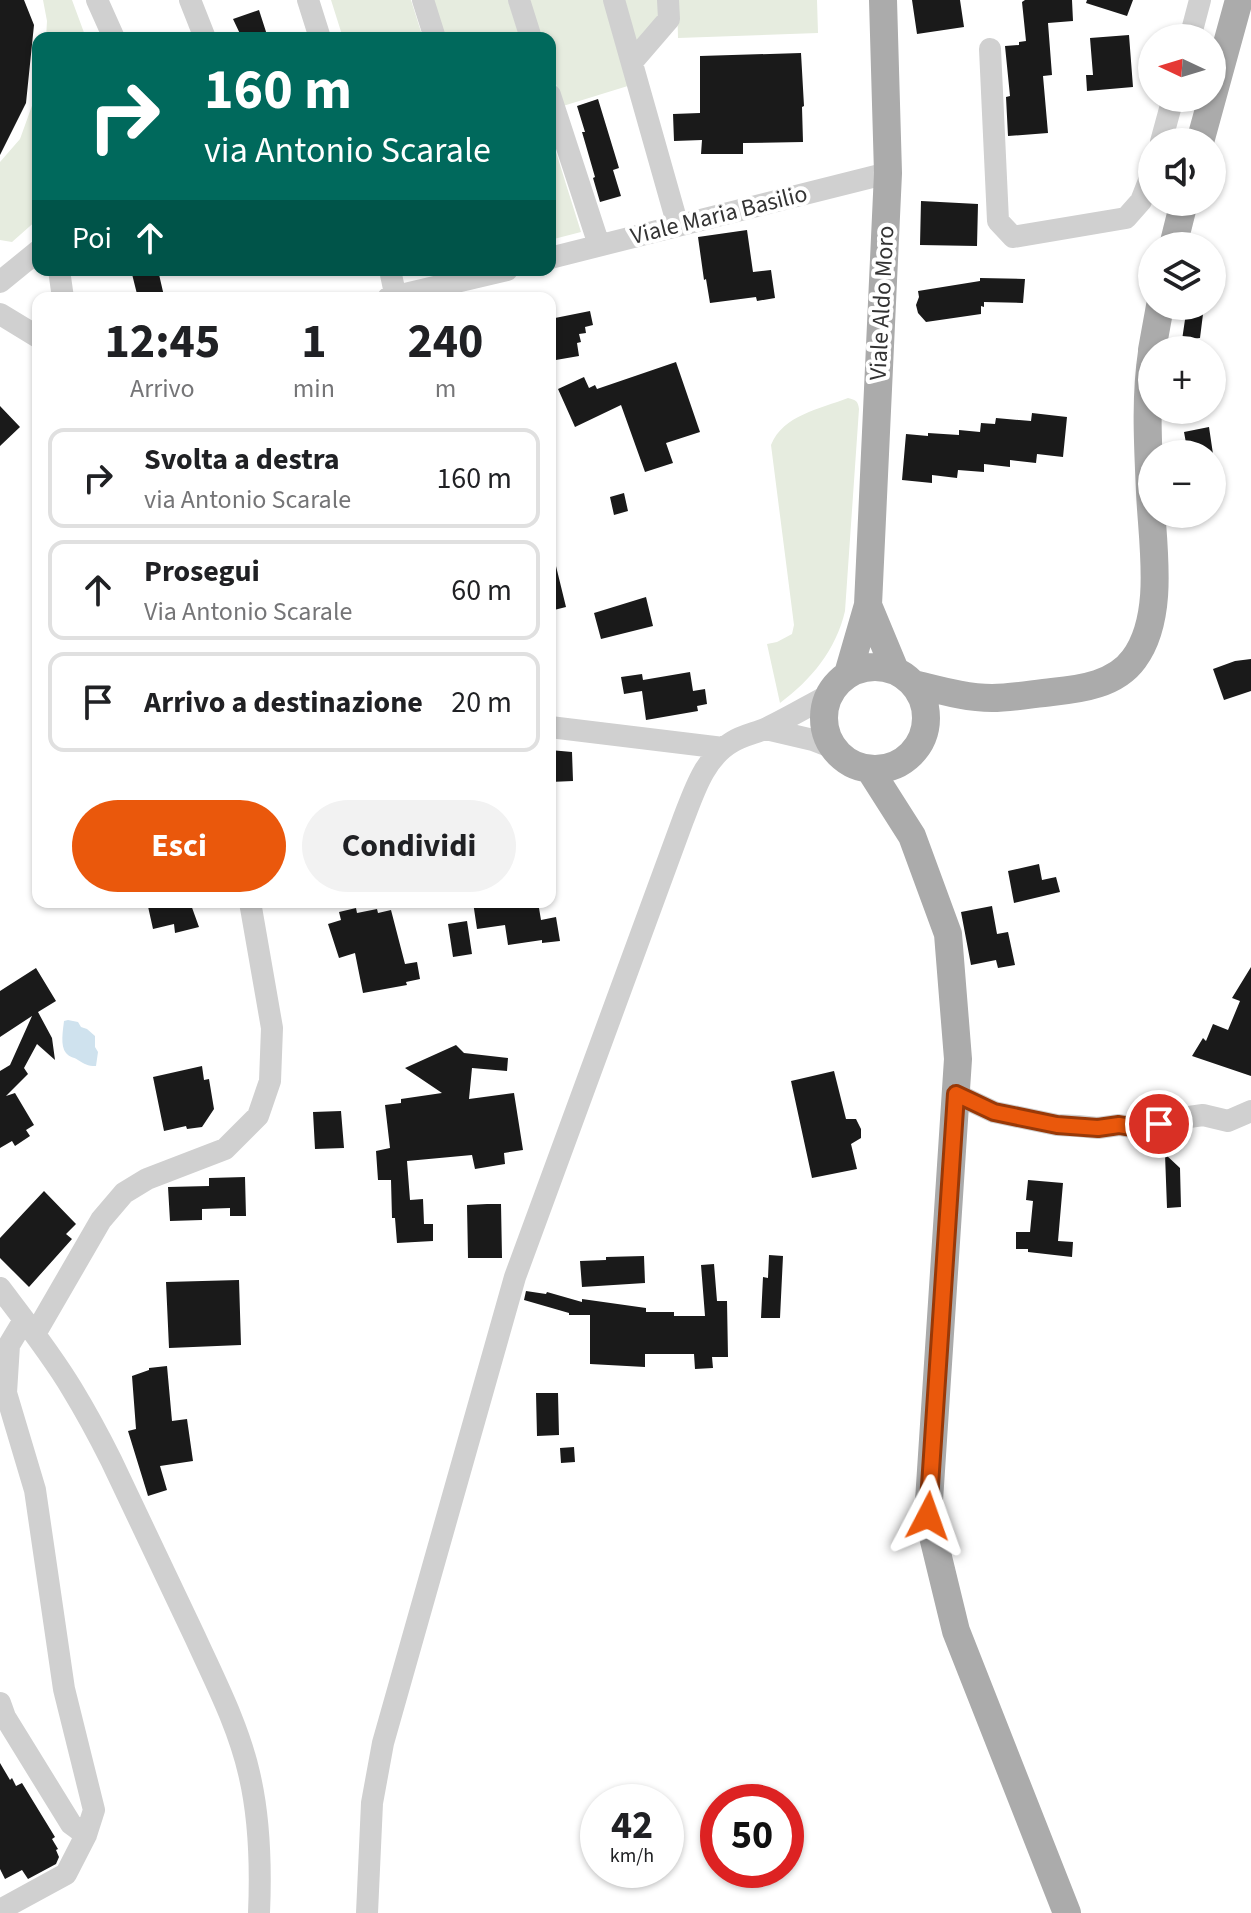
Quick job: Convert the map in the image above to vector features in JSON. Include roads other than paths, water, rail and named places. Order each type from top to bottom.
[{"type":"main road","name":"Viale Aldo Moro","points":[[848,674],[868,605],[888,173],[883,0]]},
{"type":"main road","points":[[1204,128],[1239,0]]},
{"type":"main road","points":[[904,677],[922,696],[926,711],[922,740],[913,753],[901,763],[886,769],[870,770],[842,758],[831,747],[823,712],[836,683],[863,668],[879,666],[959,694],[990,698],[1095,685],[1118,674],[1133,661],[1145,641],[1155,592],[1148,424]]},
{"type":"main road","name":"Viale Aldo Moro","points":[[868,605],[904,677]]},
{"type":"main road","points":[[926,726],[990,698]]},
{"type":"main road","points":[[912,836],[908,773],[913,753]]},
{"type":"main road","points":[[870,770],[912,836],[948,934],[958,1059],[928,1516],[956,1631],[1067,1913]]},
{"type":"street","points":[[97,0],[111,32]]},
{"type":"street","points":[[190,0],[203,32]]},
{"type":"street","points":[[308,0],[318,32]]},
{"type":"street","points":[[423,0],[433,32]]},
{"type":"street","points":[[519,0],[529,32]]},
{"type":"street","points":[[614,0],[678,226]]},
{"type":"street","points":[[632,62],[669,19],[668,0]]},
{"type":"street","points":[[1194,24],[1200,0]]},
{"type":"street","points":[[990,49],[998,221],[1013,237],[1126,218],[1138,204]]},
{"type":"street","points":[[556,113],[599,245]]},
{"type":"street","name":"Viale Maria Basilio","points":[[556,256],[888,173]]},
{"type":"street","points":[[0,282],[32,256]]},
{"type":"street","points":[[415,292],[482,276]]},
{"type":"street","points":[[0,314],[32,333]]},
{"type":"street","points":[[367,1913],[372,1803],[383,1743],[515,1277],[694,791],[707,767],[723,748],[829,695]]},
{"type":"street","points":[[556,728],[723,748]]},
{"type":"street","points":[[766,729],[831,747]]},
{"type":"street","points":[[0,1910],[66,1874],[86,1835],[94,1810],[64,1689],[35,1490],[6,1393],[9,1345],[30,1327],[101,1220],[124,1193],[147,1179],[225,1149],[258,1116],[270,1081],[272,1028],[251,908]]},
{"type":"street","points":[[956,1094],[994,1112],[1057,1125],[1098,1128],[1119,1125],[1143,1129],[1175,1119],[1203,1115],[1228,1121],[1251,1111]]},
{"type":"street","points":[[0,1288],[74,1391],[111,1460],[223,1698],[250,1774],[260,1880],[259,1913]]},
{"type":"street","points":[[0,1703],[5,1717],[71,1824],[86,1835]]},
{"type":"water","points":[[64,1021],[78,1022],[95,1036],[98,1052],[96,1066],[84,1064],[64,1050]]}]
